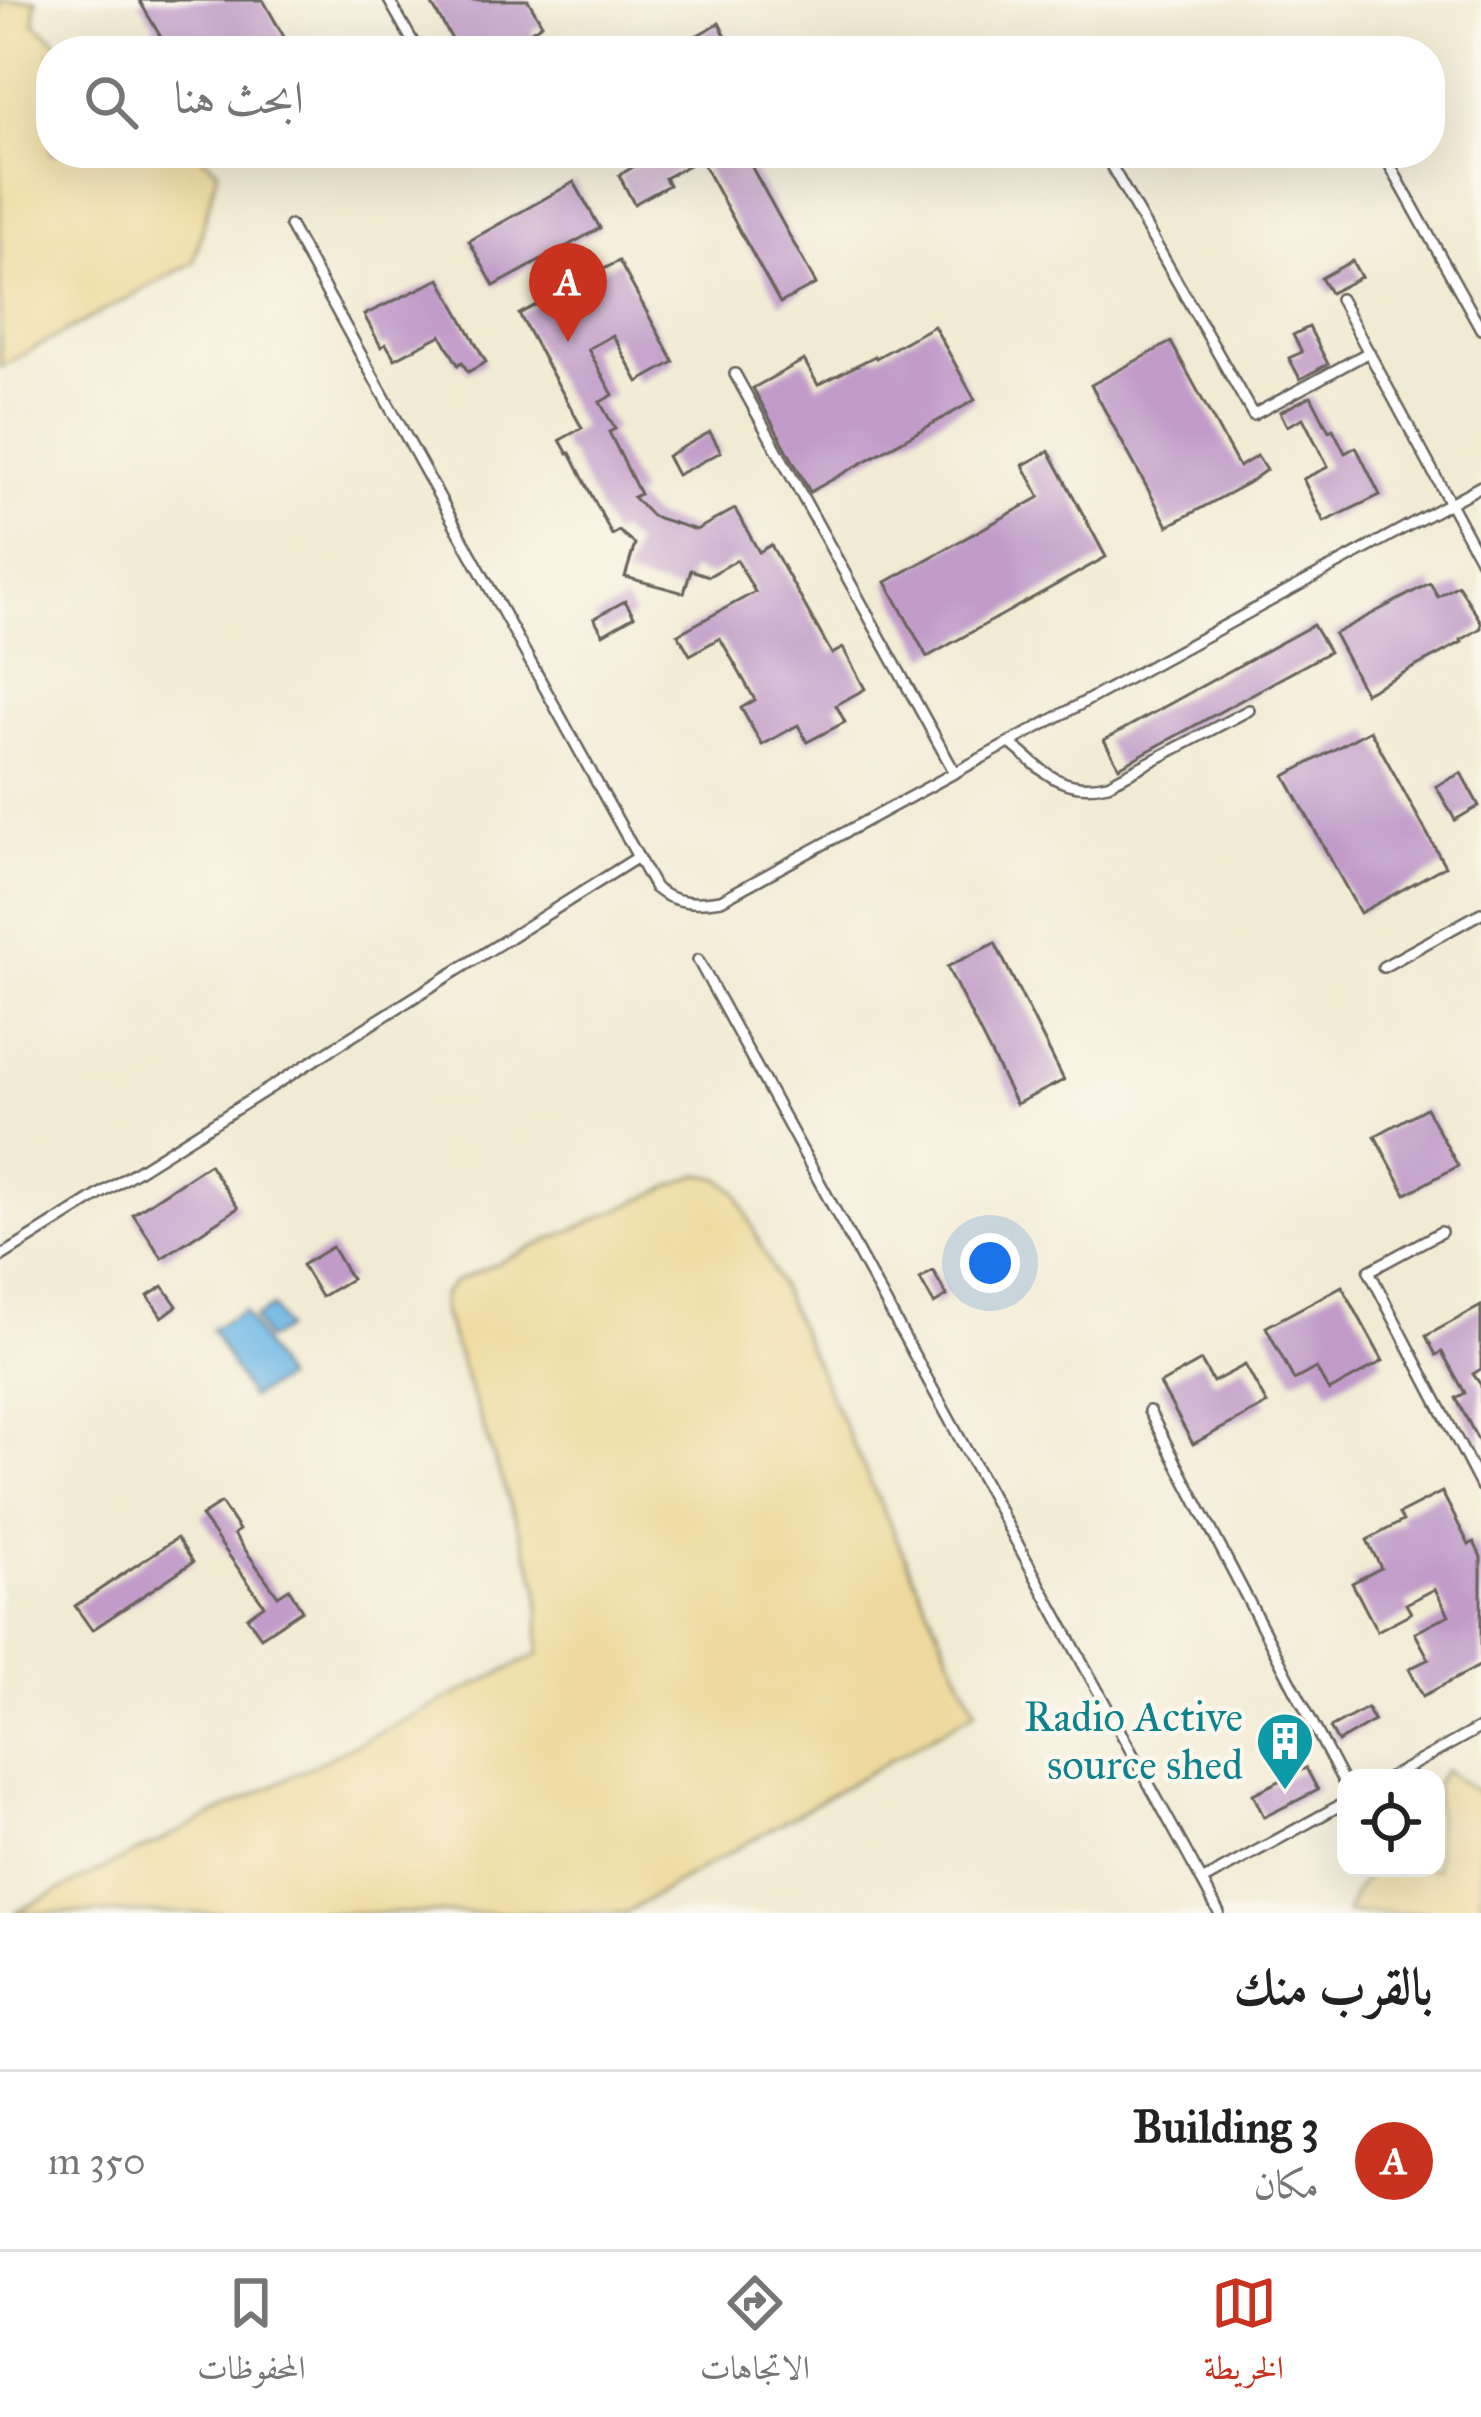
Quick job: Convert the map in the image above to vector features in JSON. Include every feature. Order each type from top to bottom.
[{"type":"lane","points":[[389,0],[409,36]]},
{"type":"lane","points":[[1112,168],[1252,415],[1369,352]]},
{"type":"lane","points":[[1391,168],[1481,329]]},
{"type":"lane","points":[[290,226],[655,888],[666,897],[703,903],[721,900],[1481,486]]},
{"type":"lane","points":[[1340,298],[1481,561]]},
{"type":"lane","points":[[735,374],[955,772]]},
{"type":"lane","points":[[1010,743],[1053,778],[1084,789],[1108,784],[1249,710]]},
{"type":"lane","points":[[0,1257],[638,857]]},
{"type":"lane","points":[[1383,967],[1481,913]]},
{"type":"lane","points":[[698,960],[1219,1913]]},
{"type":"lane","points":[[1441,1232],[1369,1271],[1481,1486]]},
{"type":"lane","points":[[1149,1411],[1337,1769]]},
{"type":"lane","points":[[1405,1769],[1481,1727]]},
{"type":"lane","points":[[1202,1881],[1337,1807]]},
{"type":"sand","points":[[0,0],[36,0],[34,23],[50,36],[36,36],[36,168],[218,169],[194,262],[0,367]]},
{"type":"sand","points":[[699,1174],[719,1178],[736,1191],[976,1711],[625,1913],[14,1913],[539,1654],[539,1587],[442,1310],[442,1296],[454,1282]]},
{"type":"sand","points":[[1445,1770],[1481,1795],[1481,1913],[1346,1913],[1366,1877],[1445,1877]]},
{"type":"water","points":[[273,1307],[285,1329],[266,1340],[254,1318]]},
{"type":"water","points":[[244,1311],[283,1379],[250,1398],[211,1329]]},
{"type":"building","points":[[139,0],[263,0],[283,36],[160,36]]},
{"type":"building","points":[[429,0],[528,0],[542,24],[531,31],[534,36],[450,36]]},
{"type":"building","points":[[719,23],[726,36],[696,36]]},
{"type":"building","points":[[631,168],[683,168],[665,178],[669,185],[634,204],[619,175]]},
{"type":"building","points":[[705,168],[752,168],[816,284],[780,303]]},
{"type":"building","points":[[574,182],[600,228],[494,286],[469,241]]},
{"type":"building","points":[[619,261],[674,362],[638,382],[613,335],[588,349],[613,395],[600,402],[615,429],[609,432],[640,494],[633,497],[652,516],[696,530],[735,509],[759,552],[771,545],[832,654],[843,648],[865,689],[836,705],[845,722],[807,742],[798,725],[762,745],[741,708],[755,700],[720,638],[690,655],[678,634],[755,592],[737,560],[709,576],[691,570],[684,593],[625,577],[635,544],[619,531],[612,535],[560,440],[582,428],[519,314]]},
{"type":"building","points":[[1352,261],[1361,277],[1330,293],[1321,278]]},
{"type":"building","points":[[440,279],[486,362],[468,372],[462,362],[458,365],[441,335],[395,359],[386,344],[381,347],[364,315]]},
{"type":"building","points":[[934,326],[975,400],[810,492],[753,388],[804,360],[818,385]]},
{"type":"building","points":[[1309,327],[1328,364],[1300,379],[1289,358],[1302,352],[1293,335]]},
{"type":"building","points":[[1171,342],[1239,467],[1257,456],[1266,470],[1168,526],[1091,385]]},
{"type":"building","points":[[1311,396],[1345,453],[1356,447],[1380,495],[1324,522],[1303,479],[1328,467],[1303,418],[1287,426],[1280,412]]},
{"type":"building","points":[[710,432],[721,452],[677,475],[667,456]]},
{"type":"building","points":[[1049,451],[1106,557],[927,657],[886,582],[1040,497],[1023,465]]},
{"type":"building","points":[[1430,583],[1438,597],[1458,585],[1481,628],[1365,693],[1334,634]]},
{"type":"building","points":[[625,601],[634,616],[603,634],[594,618]]},
{"type":"building","points":[[1313,625],[1329,652],[1119,767],[1104,740]]},
{"type":"building","points":[[1370,730],[1445,866],[1360,913],[1285,776]]},
{"type":"building","points":[[1461,773],[1479,806],[1455,820],[1436,786]]},
{"type":"building","points":[[995,943],[1064,1080],[1016,1104],[947,967]]},
{"type":"building","points":[[1426,1108],[1458,1166],[1406,1194],[1375,1136]]},
{"type":"building","points":[[209,1164],[238,1208],[162,1258],[133,1214]]},
{"type":"building","points":[[332,1247],[351,1279],[321,1297],[302,1265]]},
{"type":"building","points":[[933,1271],[947,1296],[934,1304],[920,1279]]},
{"type":"building","points":[[163,1286],[177,1306],[162,1317],[148,1296]]},
{"type":"building","points":[[1342,1286],[1383,1361],[1329,1391],[1316,1368],[1294,1380],[1266,1327]]},
{"type":"building","points":[[1481,1306],[1481,1369],[1473,1374],[1481,1385],[1481,1446],[1456,1398],[1465,1393],[1442,1352],[1436,1355],[1426,1336]]},
{"type":"building","points":[[1201,1361],[1213,1382],[1245,1365],[1267,1404],[1193,1444],[1160,1384]]},
{"type":"building","points":[[1442,1492],[1469,1545],[1474,1542],[1481,1557],[1481,1665],[1423,1696],[1409,1669],[1429,1659],[1415,1633],[1449,1615],[1435,1589],[1406,1604],[1411,1613],[1377,1631],[1352,1583],[1381,1568],[1367,1540],[1403,1521],[1399,1514]]},
{"type":"building","points":[[221,1503],[239,1530],[234,1534],[278,1596],[289,1589],[302,1610],[261,1637],[247,1617],[264,1605],[201,1516]]},
{"type":"building","points":[[177,1538],[193,1562],[92,1630],[75,1606]]},
{"type":"building","points":[[1367,1708],[1374,1721],[1338,1742],[1330,1728]]},
{"type":"building","name":"Radio Active source shed","points":[[1306,1768],[1318,1790],[1264,1817],[1253,1794]]},
{"type":"place","name":"Building 3","points":[[568,342]]},
{"type":"place","name":"Radio Active source shed","points":[[1285,1792]]}]
